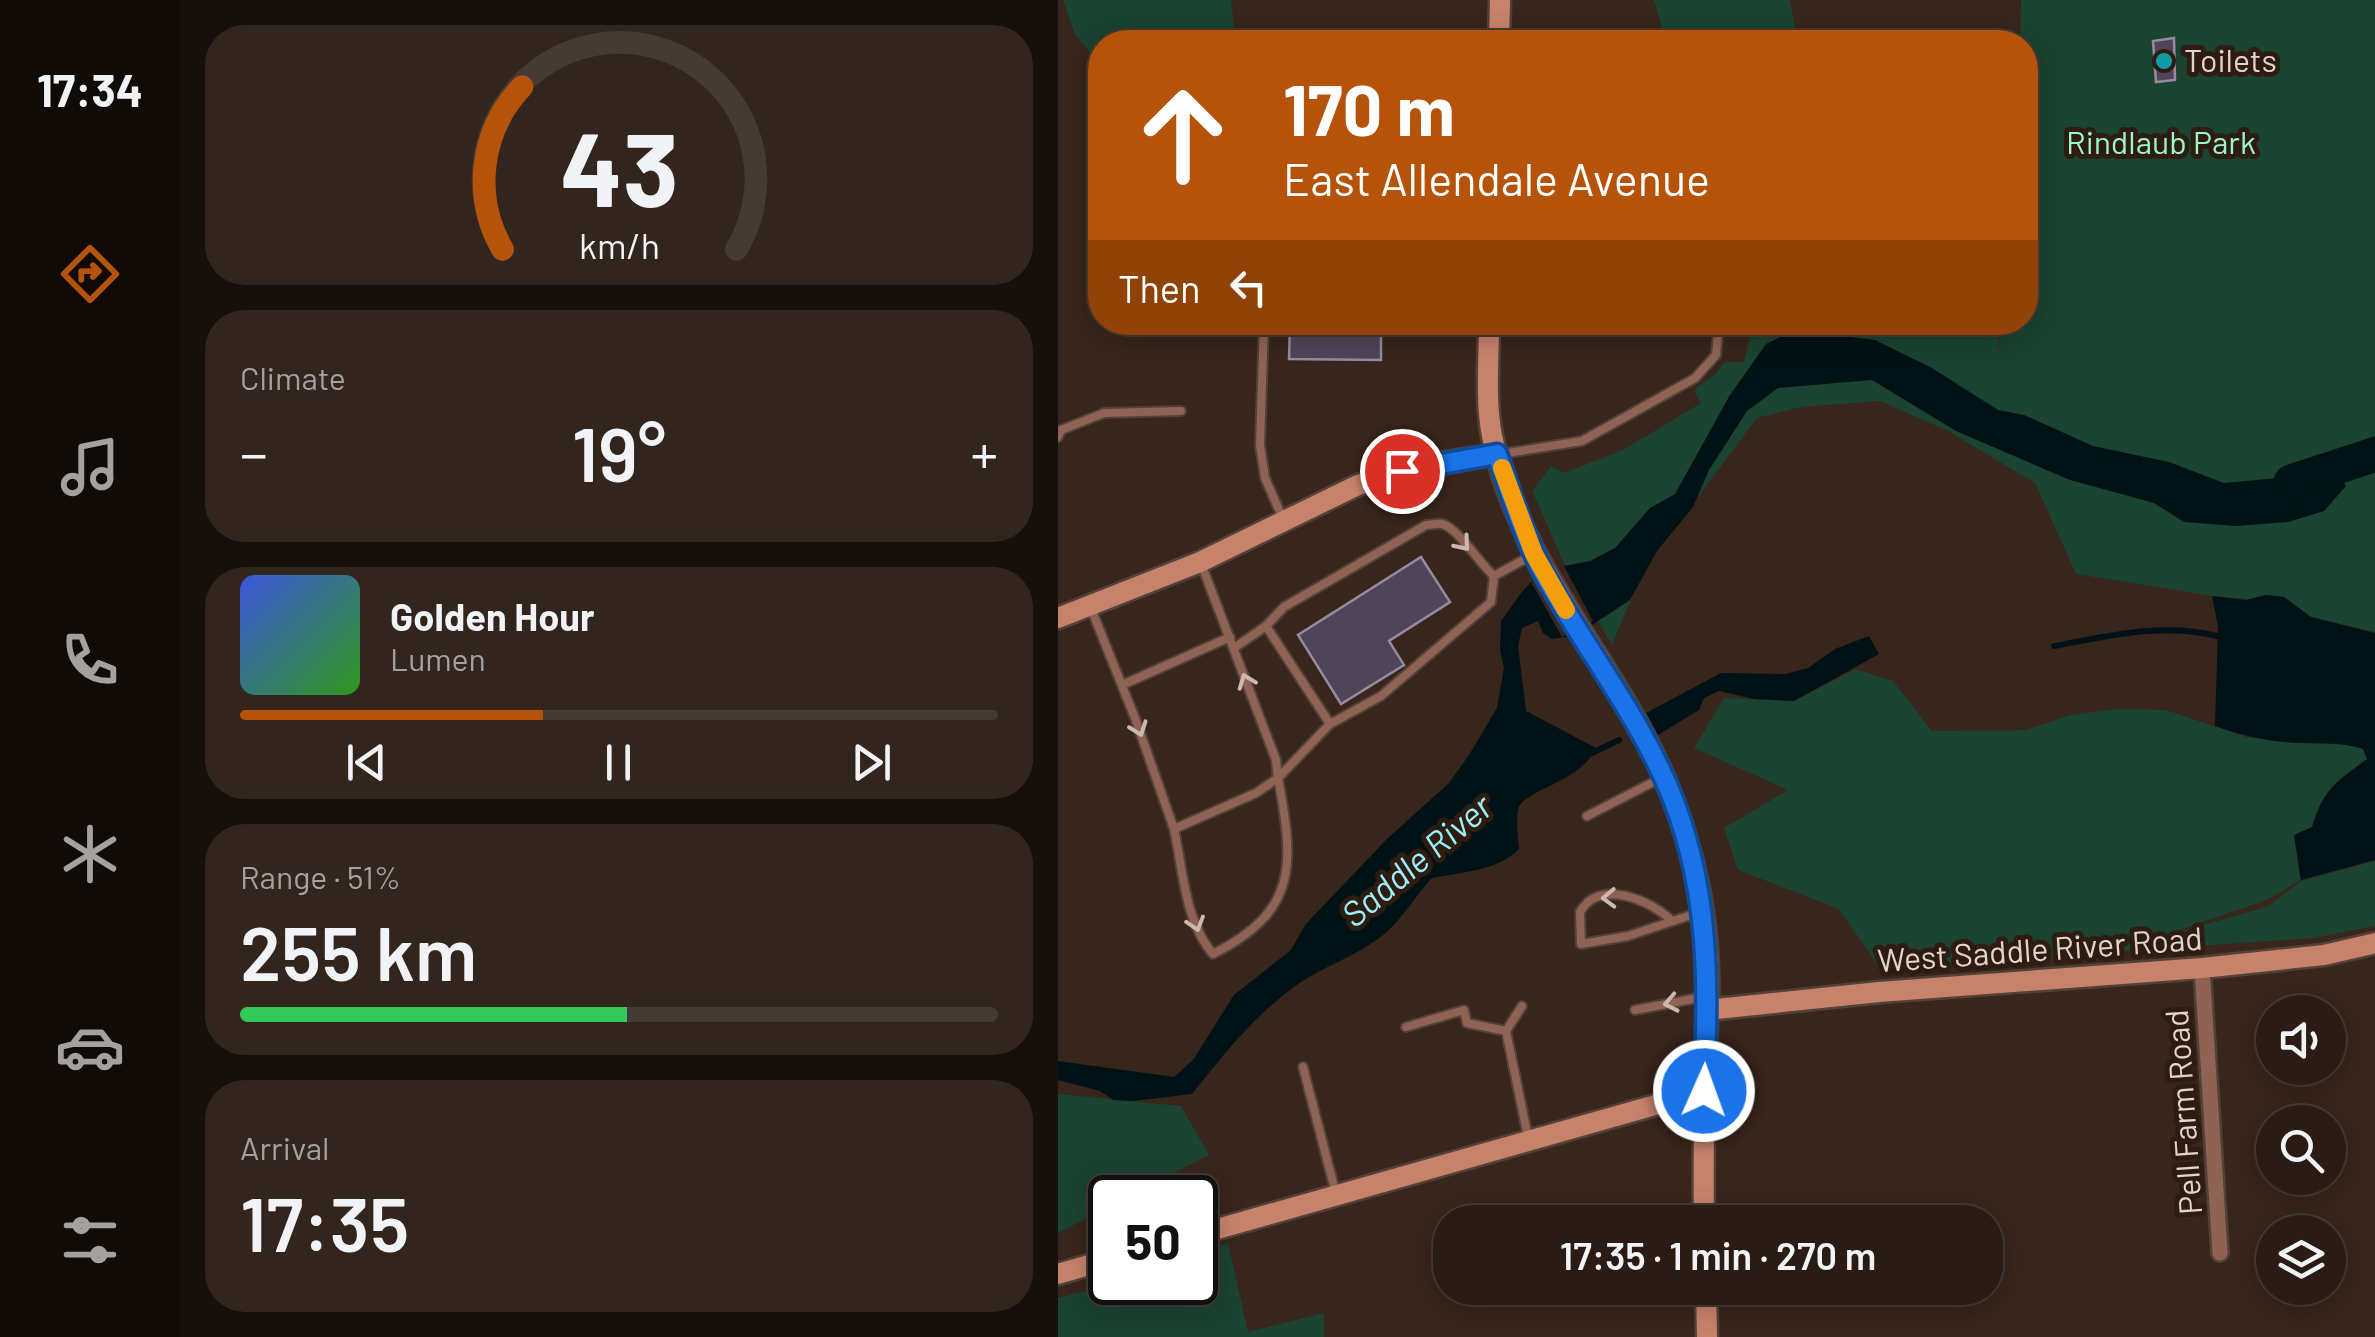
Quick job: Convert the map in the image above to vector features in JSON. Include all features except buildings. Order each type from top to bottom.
[{"type":"main road","points":[[1499,30],[1500,0]]},
{"type":"main road","points":[[1490,335],[1490,420],[1497,454],[1539,563],[1607,673],[1663,777],[1682,828],[1703,910],[1707,1003],[1704,1205]]},
{"type":"main road","points":[[1058,618],[1200,562],[1381,477],[1426,465],[1497,454]]},
{"type":"main road","name":"West Saddle River Road","points":[[1707,1003],[2202,968],[2324,955],[2376,943]]},
{"type":"main road","points":[[1218,1228],[1704,1091]]},
{"type":"main road","points":[[1058,1274],[1088,1265]]},
{"type":"main road","points":[[1706,1305],[1707,1337]]},
{"type":"street","name":"Pell Farm Road","points":[[2202,968],[2220,1253]]},
{"type":"lane","points":[[1264,335],[1260,445],[1266,478],[1284,520]]},
{"type":"lane","points":[[1497,454],[1582,441],[1695,378],[1716,355],[1717,335]]},
{"type":"lane","points":[[1058,436],[1062,430],[1104,413],[1181,411]]},
{"type":"lane","points":[[1234,648],[1266,626],[1284,607],[1426,525],[1443,524],[1455,532],[1494,576]]},
{"type":"lane","points":[[1090,606],[1174,830],[1194,924],[1213,954],[1242,940],[1272,910],[1288,873],[1287,825],[1276,760],[1200,562]]},
{"type":"lane","points":[[1494,576],[1539,563]]},
{"type":"lane","points":[[1174,830],[1256,793],[1278,778],[1330,724],[1380,696],[1490,602],[1494,576]]},
{"type":"lane","points":[[1266,626],[1330,724]]},
{"type":"lane","points":[[1122,685],[1230,637]]},
{"type":"lane","points":[[1587,816],[1663,777]]},
{"type":"lane","points":[[1671,920],[1647,902],[1600,896],[1590,899],[1580,912],[1581,944],[1628,936],[1703,910]]},
{"type":"lane","points":[[1636,1010],[1707,1003]]},
{"type":"lane","points":[[1522,1006],[1506,1031],[1529,1141]]},
{"type":"lane","points":[[1406,1027],[1464,1010],[1467,1023],[1506,1031]]},
{"type":"lane","points":[[1303,1066],[1336,1194]]},
{"type":"green space","points":[[1063,0],[1231,0],[1235,30],[1088,30],[1088,50],[1075,34]]},
{"type":"green space","points":[[1654,0],[1790,0],[1796,30],[1663,30]]},
{"type":"green space","name":"Rindlaub Park","points":[[2021,0],[2375,0],[2375,632],[2311,617],[2284,597],[2213,596],[2076,574],[2035,483],[1948,431],[1880,401],[1801,407],[1757,418],[1644,569],[1612,645],[1563,561],[1532,491],[1551,466],[1564,473],[1623,450],[1701,403],[1695,393],[1697,387],[1715,375],[1725,362],[1744,362],[1750,335],[1998,335],[1998,354],[2000,335],[2038,335],[2038,30],[2020,30]]},
{"type":"green space","points":[[1856,669],[1893,681],[1932,731],[2026,730],[2070,715],[2116,709],[2166,710],[2246,737],[2348,744],[2363,749],[2367,759],[2332,787],[2321,803],[2313,827],[2294,835],[2300,880],[2269,899],[2145,942],[2269,906],[2301,881],[2375,861],[2375,926],[2313,938],[1884,974],[1839,909],[1738,870],[1724,828],[1788,790],[1694,748],[1724,698],[1794,701]]},
{"type":"green space","points":[[1058,1094],[1181,1106],[1209,1155],[1170,1175],[1088,1175],[1088,1217],[1058,1233]]},
{"type":"green space","points":[[1228,1243],[1248,1332],[1324,1313],[1324,1337],[1058,1337],[1058,1298],[1088,1290],[1088,1305],[1218,1305],[1218,1247]]},
{"type":"water","points":[[1785,335],[1875,340],[1932,368],[1998,410],[2024,415],[2093,446],[2169,462],[2224,483],[2278,478],[2331,460],[2346,486],[2324,511],[2288,522],[2236,526],[2184,522],[2154,503],[2070,480],[1956,431],[1872,380],[1778,388],[1747,411],[1709,470],[1693,507],[1657,551],[1630,600],[1577,635],[1552,639],[1543,633],[1538,621],[1522,628],[1518,646],[1526,711],[1596,748],[1577,770],[1522,803],[1517,814],[1519,849],[1490,866],[1432,878],[1382,936],[1306,979],[1265,1011],[1192,1094],[1113,1100],[1100,1091],[1058,1080],[1058,1061],[1174,1077],[1193,1060],[1234,995],[1291,950],[1305,925],[1387,839],[1449,783],[1469,755],[1497,708],[1504,668],[1501,621],[1521,593],[1531,582],[1564,566],[1590,561],[1615,548],[1650,508],[1675,494],[1730,395],[1766,344]]},
{"type":"water","points":[[2266,595],[2284,597],[2311,617],[2375,633],[2375,860],[2301,880],[2294,835],[2312,827],[2332,787],[2367,759],[2363,749],[2355,747],[2267,740],[2215,726],[2218,626],[2212,596],[2246,600]]},
{"type":"water","points":[[1869,636],[1879,654],[1794,701],[1754,699],[1719,691],[1704,698],[1699,710],[1658,735],[1646,713],[1721,673],[1786,674],[1808,668],[1835,649]]},
{"type":"pier","points":[[1564,566],[1593,621],[1562,637],[1531,582]]},
{"type":"waterway","name":"Saddle River","points":[[2291,482],[2376,454]]},
{"type":"waterway","points":[[2054,646],[2156,630],[2217,636]]},
{"type":"waterway","points":[[1590,754],[1619,740]]},
{"type":"slow traffic","points":[[1502,468],[1534,554],[1566,610]]},
{"type":"place","name":"Toilets","points":[[2164,61]]},
{"type":"route","points":[[1402,471],[1497,454],[1543,572],[1607,673],[1663,777],[1674,801],[1703,910],[1708,972],[1704,1091]]}]
